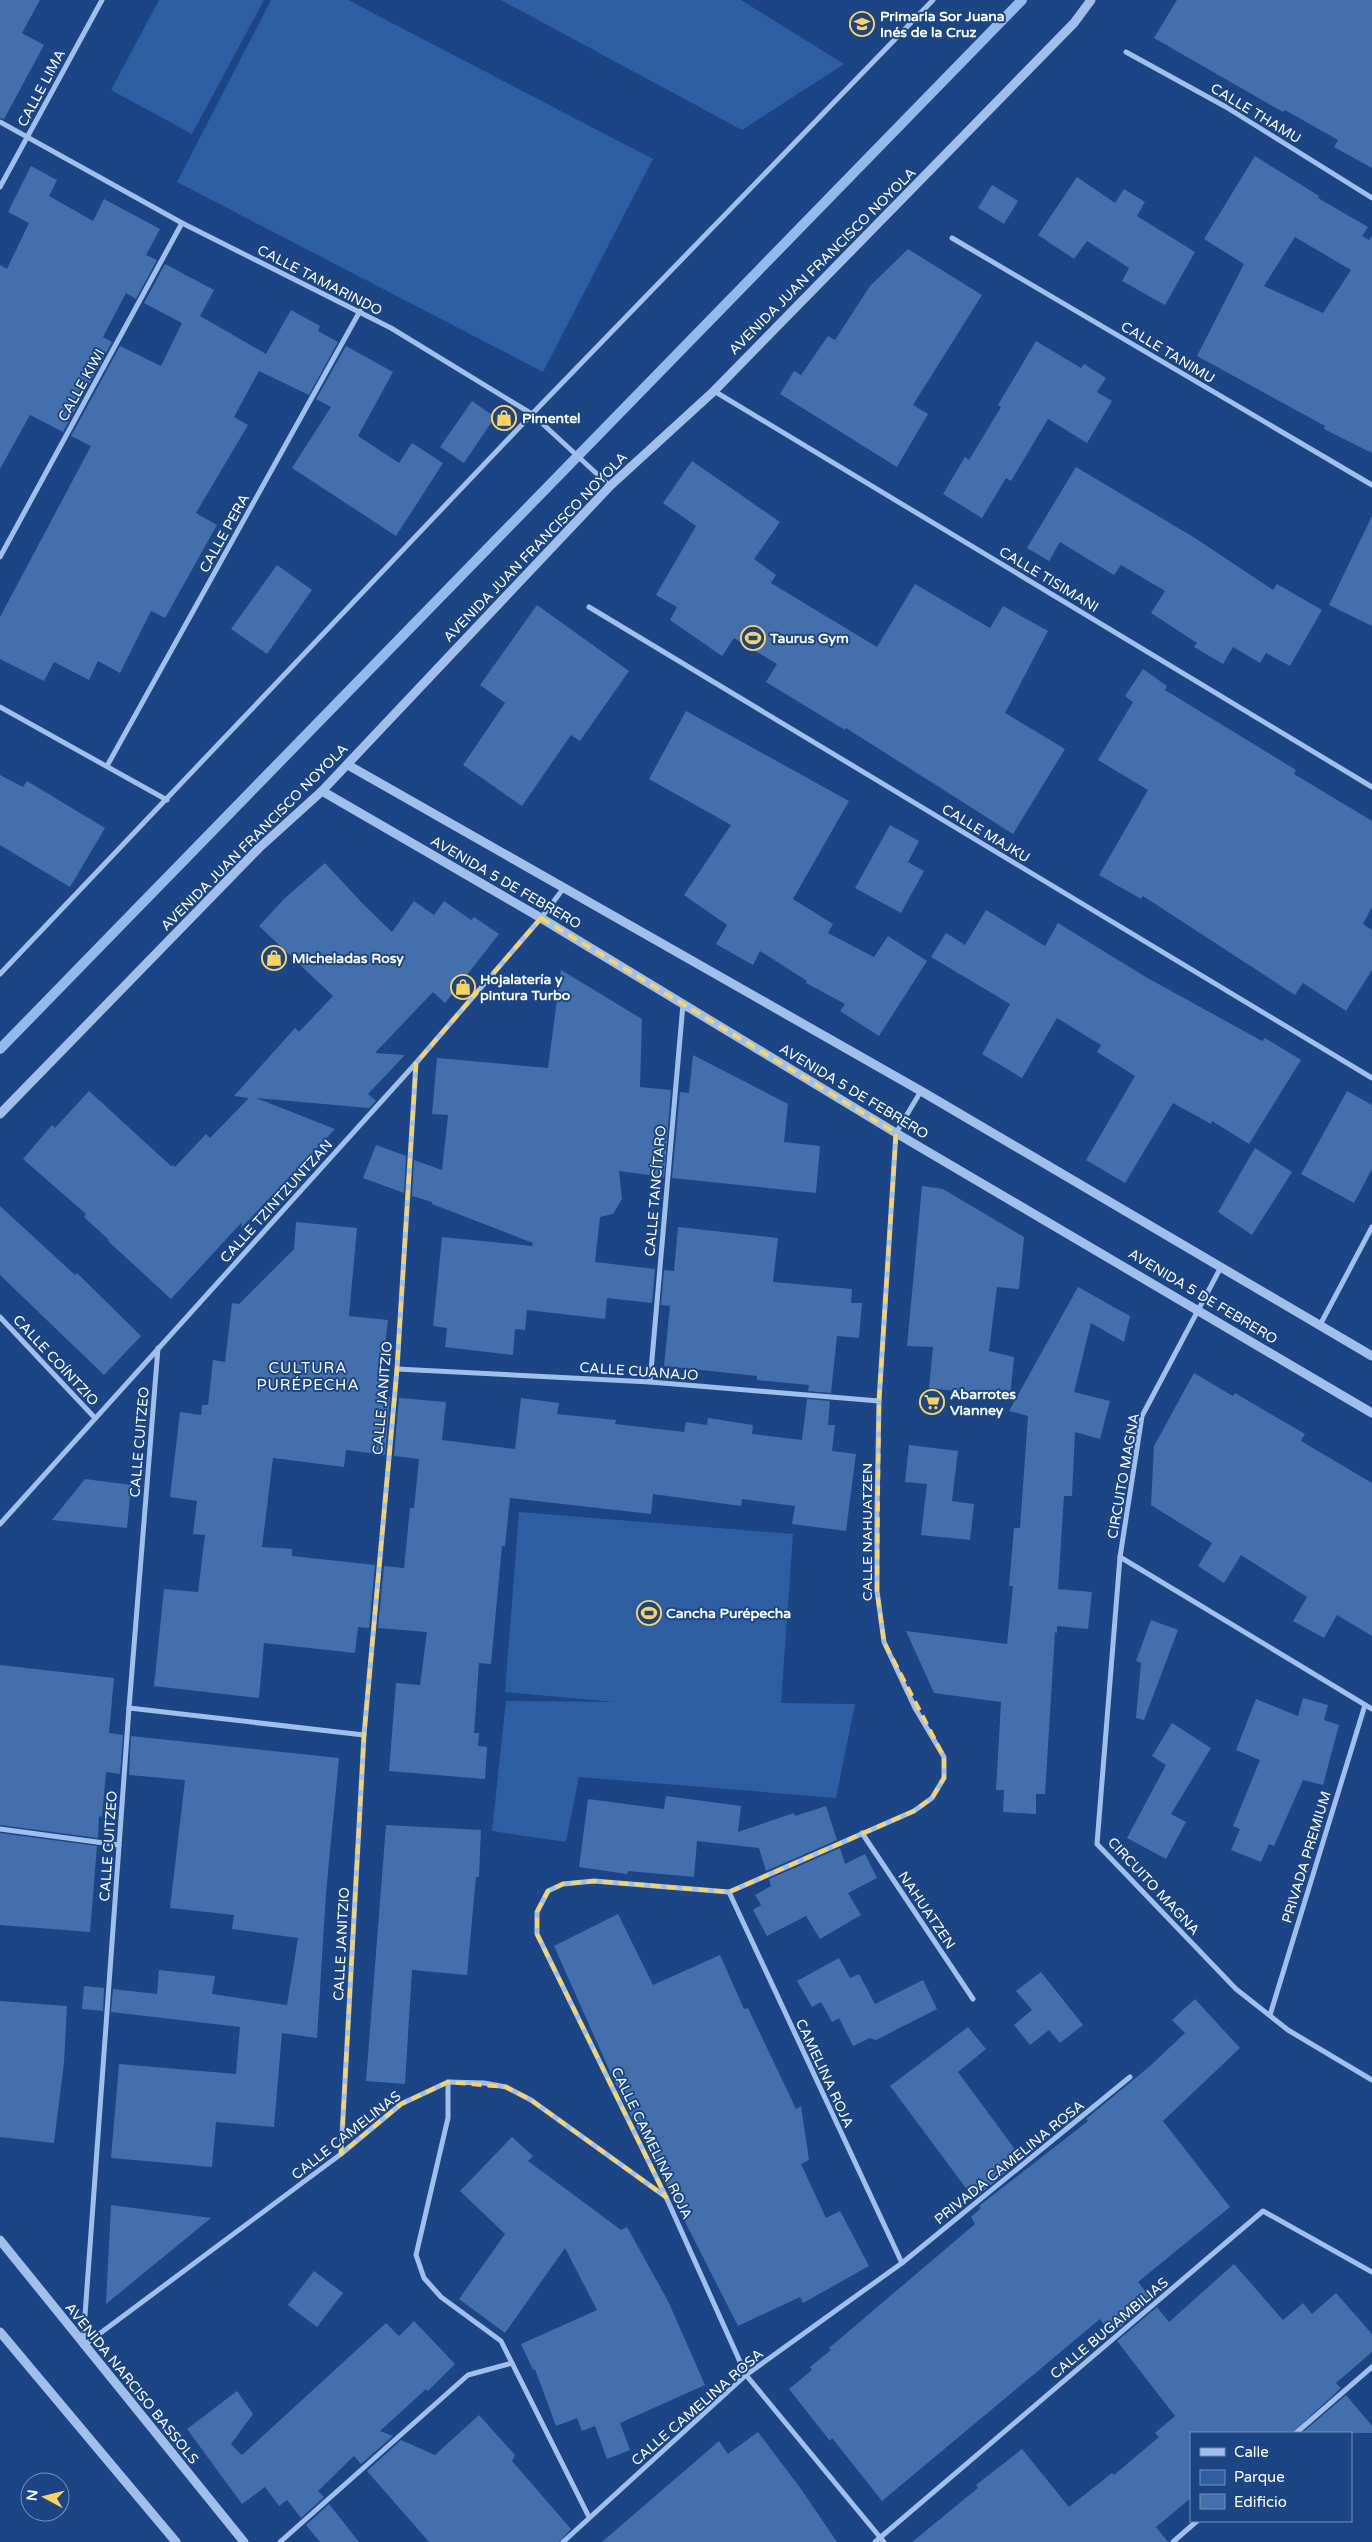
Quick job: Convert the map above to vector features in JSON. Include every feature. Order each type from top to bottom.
[{"type":"street","name":"CALLE LIMA","points":[[0,187],[102,0]]},
{"type":"street","points":[[0,974],[532,414],[933,0]]},
{"type":"street","name":"AVENIDA JUAN FRANCISCO NOYOLA","points":[[0,1114],[259,848],[348,765],[610,486],[714,391],[970,130],[1074,23],[1091,0]]},
{"type":"street","name":"CALLE THAMU","points":[[1126,52],[1226,107],[1372,198]]},
{"type":"street","name":"CALLE TAMARINDO","points":[[0,122],[182,223],[360,312],[532,414],[610,486]]},
{"type":"street","name":"CALLE KIWI","points":[[0,557],[182,223]]},
{"type":"street","name":"CALLE TANIMU","points":[[952,238],[1372,485]]},
{"type":"street","name":"CALLE PERA","points":[[106,766],[360,312]]},
{"type":"street","name":"CALLE TISIMANI","points":[[714,391],[1372,788]]},
{"type":"street","name":"CALLE MAJKU","points":[[589,607],[1372,1078]]},
{"type":"street","points":[[0,706],[167,800]]},
{"type":"street","name":"AVENIDA 5 DE FEBRERO","points":[[348,765],[562,889],[921,1091],[1372,1356]]},
{"type":"street","name":"AVENIDA 5 DE FEBRERO","points":[[322,791],[541,918],[896,1133],[1372,1413]]},
{"type":"street","name":"CALLE TZINTZUNTZAN","points":[[0,1524],[416,1063],[541,918],[562,889]]},
{"type":"street","name":"CALLE TANCÍTARO","points":[[650,1382],[683,1003]]},
{"type":"street","name":"CALLE JANITZIO","points":[[341,2154],[364,1735],[397,1369],[416,1063]]},
{"type":"street","name":"CALLE NAHUATZEN","points":[[729,1892],[914,1811],[932,1798],[944,1778],[944,1757],[915,1708],[884,1642],[877,1591],[879,1402],[896,1133],[921,1091]]},
{"type":"street","points":[[1320,1325],[1372,1227]]},
{"type":"street","name":"CIRCUITO MAGNA","points":[[1221,1267],[1142,1416],[1120,1557],[1097,1844],[1236,1989],[1288,2030],[1372,2080]]},
{"type":"street","name":"CALLE COÍNTZIO","points":[[0,1317],[95,1418]]},
{"type":"street","name":"CALLE CUITZEO","points":[[83,2346],[129,1708],[158,1348]]},
{"type":"street","name":"CALLE CUANAJO","points":[[397,1369],[650,1382],[879,1402]]},
{"type":"street","name":"CIRCUITO MAGNA","points":[[1120,1557],[1372,1709]]},
{"type":"street","name":"PRIVADA PREMIUM","points":[[1270,2016],[1365,1705]]},
{"type":"street","points":[[129,1708],[364,1735]]},
{"type":"street","points":[[0,1829],[119,1845]]},
{"type":"street","name":"NAHUATZEN","points":[[862,1833],[973,1999]]},
{"type":"street","name":"CALLE CAMELINA ROJA","points":[[729,1892],[594,1881],[563,1884],[548,1892],[537,1912],[537,1934],[666,2197],[746,2375],[882,2540]]},
{"type":"street","name":"CAMELINA ROJA","points":[[729,1892],[902,2263]]},
{"type":"street","name":"PRIVADA CAMELINA ROSA","points":[[902,2263],[1130,2077]]},
{"type":"street","points":[[448,2082],[448,2118],[416,2255],[424,2278],[441,2297],[502,2341],[589,2517]]},
{"type":"street","name":"CALLE CAMELINAS","points":[[83,2346],[341,2154],[401,2104],[448,2082],[484,2083],[506,2087],[531,2100],[666,2197]]},
{"type":"street","name":"CALLE BUGAMBILIAS","points":[[875,2542],[882,2540],[1263,2211],[1372,2272]]},
{"type":"street","name":"AVENIDA NARCISO BASSOLS","points":[[0,2240],[83,2346],[244,2542]]},
{"type":"street","name":"CALLE CAMELINA ROSA","points":[[563,2542],[746,2375],[902,2263]]},
{"type":"street","points":[[0,2332],[176,2542]]},
{"type":"street","points":[[280,2542],[460,2381],[468,2375],[512,2363]]},
{"type":"street","points":[[1297,2432],[1372,2367]]},
{"type":"street","points":[[1173,2542],[1196,2522]]},
{"type":"highlighted area","points":[[541,918],[896,1133],[879,1401],[877,1591],[884,1642],[944,1757],[944,1778],[932,1798],[914,1811],[729,1892],[594,1881],[563,1884],[548,1891],[537,1912],[537,1934],[666,2197],[531,2100],[506,2087],[448,2082],[401,2104],[341,2154],[364,1735],[397,1369],[416,1063]]},
{"type":"green space","points":[[159,0],[264,0],[192,134],[111,90]]},
{"type":"green space","points":[[271,0],[348,0],[653,159],[543,372],[177,182]]},
{"type":"green space","points":[[501,0],[741,0],[844,64],[742,130]]},
{"type":"green space","name":"Cancha Purépecha","points":[[519,1512],[793,1534],[781,1703],[855,1704],[836,1798],[579,1777],[566,1842],[492,1831],[506,1701],[615,1702],[505,1692]]},
{"type":"building","points":[[0,0],[40,0],[22,33],[44,45],[4,119],[0,118]]},
{"type":"building","points":[[1177,0],[1372,0],[1372,168],[1334,147],[1338,140],[1285,110],[1283,112],[1154,38]]},
{"type":"building","points":[[1255,156],[1319,196],[1318,198],[1368,227],[1362,236],[1369,240],[1372,236],[1372,453],[1324,429],[1325,426],[1197,356],[1244,264],[1204,239]],"holes":[[[1295,237],[1351,270],[1323,313],[1264,286]]]},
{"type":"building","points":[[31,166],[57,180],[49,196],[93,221],[104,199],[160,229],[146,255],[157,260],[136,299],[126,293],[103,337],[112,342],[63,432],[30,415],[0,469],[0,265],[7,269],[29,223],[8,212]]},
{"type":"building","points":[[1077,177],[1115,203],[1124,189],[1145,202],[1137,216],[1195,252],[1165,305],[1122,281],[1129,268],[1087,241],[1074,259],[1038,235]]},
{"type":"building","points":[[992,185],[1018,201],[1004,224],[978,208]]},
{"type":"building","points":[[908,249],[982,295],[913,405],[928,414],[897,467],[780,394],[794,371],[801,375],[828,336],[835,340],[870,286]]},
{"type":"building","points":[[165,264],[214,290],[200,316],[266,354],[291,310],[320,326],[318,331],[338,342],[309,395],[259,371],[234,417],[248,425],[196,513],[217,525],[165,618],[151,611],[120,673],[98,661],[89,680],[54,662],[44,681],[0,659],[0,617],[91,446],[71,436],[120,346],[161,366],[182,323],[144,303]]},
{"type":"building","points":[[1036,341],[1081,368],[1084,364],[1106,378],[1097,392],[1112,401],[1087,443],[1048,419],[1011,481],[1006,478],[982,518],[943,494],[965,457],[969,460],[1001,407],[998,405]]},
{"type":"building","points":[[346,346],[393,372],[358,436],[399,463],[412,443],[443,463],[396,536],[292,468],[331,407],[316,399]]},
{"type":"building","points":[[472,401],[495,417],[464,463],[440,447]]},
{"type":"building","points":[[692,461],[780,522],[754,559],[776,575],[771,583],[877,647],[915,584],[990,628],[1003,606],[1048,631],[1005,713],[1065,749],[1013,834],[846,728],[845,730],[766,682],[777,664],[734,638],[722,656],[670,620],[677,607],[656,595],[696,526],[663,503]]},
{"type":"building","points":[[1076,467],[1195,538],[1273,590],[1277,584],[1322,610],[1290,666],[1266,653],[1260,663],[1233,647],[1223,664],[1194,647],[1197,643],[1151,613],[1165,591],[1121,565],[1114,575],[1060,542],[1049,561],[1027,548]]},
{"type":"building","points":[[1372,516],[1372,626],[1329,605]]},
{"type":"building","points":[[277,565],[312,590],[267,654],[231,629]]},
{"type":"building","points":[[537,605],[629,671],[580,741],[571,735],[522,806],[463,765],[505,703],[480,685]]},
{"type":"building","points":[[1143,669],[1167,686],[1165,690],[1296,770],[1294,774],[1372,821],[1372,907],[1363,924],[1372,930],[1372,970],[1346,1011],[1303,983],[1295,995],[1143,896],[1141,899],[1099,875],[1148,790],[1098,760],[1133,702],[1125,696]]},
{"type":"building","points":[[686,711],[849,801],[793,899],[833,924],[828,933],[874,957],[888,936],[927,961],[879,1036],[840,1011],[845,1004],[806,983],[807,981],[760,951],[753,965],[716,944],[727,925],[684,895],[731,825],[649,779]]},
{"type":"building","points":[[0,775],[23,787],[27,781],[105,828],[70,887],[0,845]]},
{"type":"building","points":[[890,825],[919,841],[908,862],[924,871],[901,913],[855,888]]},
{"type":"building","points":[[325,863],[392,932],[414,901],[434,915],[444,901],[471,920],[474,917],[499,934],[445,1003],[433,992],[375,1053],[405,1055],[368,1094],[376,1101],[369,1108],[256,1098],[335,1129],[241,1228],[242,1222],[171,1299],[84,1217],[86,1214],[23,1159],[52,1125],[55,1128],[89,1091],[171,1166],[175,1167],[206,1134],[210,1138],[249,1098],[234,1096],[295,1028],[299,1032],[333,996],[259,926],[284,899]]},
{"type":"building","points":[[986,910],[1045,946],[1058,923],[1144,976],[1262,1041],[1265,1038],[1301,1060],[1249,1144],[1212,1121],[1211,1124],[1173,1103],[1125,1183],[1086,1160],[1135,1076],[1097,1052],[1101,1045],[1057,1018],[1022,1078],[982,1054],[1010,1004],[931,957],[946,933],[965,945]]},
{"type":"building","points":[[561,970],[642,1019],[640,1087],[671,1090],[664,1177],[619,1171],[622,1199],[613,1214],[600,1217],[595,1262],[655,1269],[652,1303],[607,1298],[605,1319],[527,1310],[525,1330],[515,1329],[513,1355],[445,1347],[447,1328],[433,1326],[442,1237],[532,1246],[533,1243],[432,1204],[432,1202],[412,1196],[414,1160],[442,1170],[448,1115],[432,1114],[437,1058],[548,1068]]},
{"type":"building","points":[[693,1055],[788,1104],[784,1142],[820,1146],[816,1193],[672,1178],[680,1092],[689,1093]]},
{"type":"building","points":[[1347,1091],[1372,1105],[1372,1169],[1354,1203],[1301,1174]]},
{"type":"building","points":[[376,1145],[406,1156],[404,1193],[363,1178]]},
{"type":"building","points":[[1255,1148],[1292,1172],[1252,1235],[1218,1212]]},
{"type":"building","points":[[922,1186],[943,1189],[1024,1237],[1019,1289],[997,1287],[989,1351],[1014,1357],[1010,1397],[929,1388],[933,1347],[907,1346]]},
{"type":"building","points":[[0,1206],[75,1275],[77,1273],[141,1336],[104,1375],[0,1275]]},
{"type":"building","points":[[296,1222],[357,1228],[349,1316],[388,1320],[379,1396],[390,1397],[385,1455],[346,1450],[344,1467],[273,1458],[262,1547],[292,1549],[292,1556],[375,1565],[369,1628],[358,1627],[355,1653],[264,1643],[259,1698],[154,1686],[164,1589],[198,1592],[205,1535],[193,1534],[197,1501],[170,1497],[180,1412],[201,1415],[202,1405],[208,1405],[213,1360],[225,1362],[232,1303],[239,1304],[294,1249]]},
{"type":"building","points":[[678,1227],[778,1238],[773,1282],[852,1289],[851,1303],[862,1303],[859,1338],[837,1336],[831,1393],[808,1391],[809,1385],[757,1380],[757,1376],[664,1366],[670,1306],[661,1305],[664,1270],[674,1271]]},
{"type":"building","points":[[1078,1287],[1130,1316],[1124,1342],[1091,1323],[1074,1392],[1110,1401],[1100,1439],[1075,1432],[1072,1496],[1064,1496],[1058,1589],[1092,1592],[1088,1629],[1057,1626],[1057,1633],[1055,1632],[1045,1794],[1036,1794],[1036,1814],[1003,1812],[1004,1790],[996,1790],[1001,1702],[934,1693],[906,1631],[1007,1644],[1013,1586],[1009,1586],[1014,1528],[1020,1528],[1028,1416],[1009,1411]]},
{"type":"building","points":[[1194,1373],[1233,1396],[1235,1393],[1305,1434],[1301,1441],[1372,1483],[1372,1636],[1337,1615],[1324,1638],[1293,1621],[1307,1597],[1241,1555],[1224,1583],[1198,1566],[1212,1543],[1151,1505],[1154,1446]]},
{"type":"building","points":[[399,1398],[446,1402],[442,1440],[515,1449],[521,1398],[559,1403],[557,1414],[616,1420],[615,1424],[684,1432],[686,1422],[707,1425],[708,1418],[753,1425],[752,1434],[802,1440],[807,1399],[830,1401],[828,1425],[835,1425],[832,1451],[856,1454],[846,1531],[792,1524],[795,1506],[742,1499],[741,1506],[653,1494],[651,1514],[510,1498],[505,1546],[502,1546],[491,1664],[479,1663],[474,1733],[479,1733],[478,1746],[487,1747],[485,1779],[389,1771],[396,1683],[420,1685],[427,1632],[378,1628],[384,1566],[404,1568],[410,1508],[414,1508],[419,1459],[394,1456]]},
{"type":"building","points":[[909,1445],[958,1451],[952,1501],[974,1504],[970,1540],[921,1535],[927,1484],[905,1482]]},
{"type":"building","points":[[85,1479],[131,1485],[127,1528],[52,1520]]},
{"type":"building","points":[[1151,1620],[1178,1630],[1144,1720],[1136,1718],[1141,1663],[1136,1661]]},
{"type":"building","points":[[0,1665],[114,1678],[109,1733],[123,1735],[120,1774],[106,1772],[102,1817],[99,1816],[98,1838],[0,1825]]},
{"type":"building","points":[[1303,1698],[1328,1705],[1324,1720],[1339,1725],[1323,1785],[1303,1780],[1274,1846],[1269,1844],[1261,1862],[1231,1850],[1240,1829],[1233,1826],[1260,1760],[1236,1750],[1256,1699],[1298,1716]]},
{"type":"building","points":[[1172,1723],[1211,1748],[1171,1814],[1186,1822],[1166,1859],[1127,1838],[1166,1765],[1152,1756]]},
{"type":"building","points":[[131,1736],[339,1758],[326,1893],[317,2038],[282,2033],[274,2127],[216,2122],[212,2167],[111,2158],[119,2064],[236,2074],[240,2027],[111,2012],[113,1989],[157,1994],[159,1970],[215,1976],[212,1994],[287,2005],[298,1938],[232,1929],[234,1915],[170,1908],[185,1780],[129,1775]]},
{"type":"building","points":[[666,1796],[741,1806],[738,1832],[794,1813],[795,1816],[826,1806],[837,1840],[766,1871],[759,1848],[697,1841],[694,1877],[628,1871],[627,1874],[579,1867],[588,1799],[664,1809]]},
{"type":"building","points":[[386,1825],[481,1830],[479,1877],[476,1877],[467,1975],[412,1970],[405,2084],[366,2081]]},
{"type":"building","points":[[0,1833],[97,1846],[90,1932],[0,1925]]},
{"type":"building","points":[[840,1848],[845,1864],[865,1854],[877,1878],[848,1893],[861,1915],[820,1939],[806,1916],[767,1936],[753,1910],[761,1905],[755,1895],[771,1886],[769,1879]]},
{"type":"building","points":[[618,1914],[653,1985],[720,1955],[744,2009],[748,2008],[796,2109],[801,2106],[809,2160],[801,2164],[826,2218],[840,2211],[869,2266],[803,2303],[800,2297],[738,2326],[620,2094],[554,1946]]},
{"type":"building","points":[[839,1958],[850,1978],[859,1974],[875,2004],[923,1980],[937,2009],[876,2040],[870,2038],[853,2046],[839,2018],[832,2022],[821,2002],[812,2007],[797,1981]]},
{"type":"building","points":[[1041,1972],[1083,2025],[1060,2043],[1049,2030],[1030,2045],[1014,2025],[1032,2010],[1016,1991]]},
{"type":"building","points":[[84,1986],[104,1988],[103,2011],[82,2009]]},
{"type":"building","points":[[1195,1999],[1240,2048],[1163,2121],[1230,2207],[1138,2282],[1152,2300],[1111,2335],[1100,2319],[882,2501],[832,2438],[830,2441],[789,2389],[812,2370],[810,2367],[831,2350],[829,2348],[975,2224],[971,2217],[981,2208],[979,2206],[1088,2121],[1086,2119],[1150,2066],[1185,2033],[1172,2020]]},
{"type":"building","points":[[0,2001],[67,2006],[64,2063],[54,2143],[0,2137]]},
{"type":"building","points":[[968,2027],[986,2049],[958,2072],[1022,2159],[974,2199],[890,2086]]},
{"type":"building","points":[[512,2137],[533,2156],[528,2161],[621,2230],[627,2227],[668,2301],[705,2385],[620,2423],[630,2450],[607,2459],[595,2426],[582,2431],[577,2418],[556,2426],[535,2369],[533,2370],[521,2344],[597,2310],[565,2248],[505,2333],[459,2299],[505,2234],[460,2191]]},
{"type":"building","points":[[111,2205],[211,2218],[106,2304]]},
{"type":"building","points":[[1234,2264],[1283,2320],[1303,2303],[1312,2314],[1336,2293],[1372,2334],[1372,2352],[1336,2383],[1341,2388],[1293,2432],[1190,2432],[1190,2499],[1156,2527],[1168,2542],[912,2542],[978,2488],[976,2485],[1022,2449],[1069,2507],[1112,2473],[1114,2475],[1159,2437],[1155,2433],[1175,2416],[1117,2341],[1157,2307],[1169,2322]]},
{"type":"building","points":[[314,2271],[343,2293],[317,2327],[288,2305]]},
{"type":"building","points":[[414,2321],[455,2364],[428,2391],[426,2389],[380,2431],[393,2436],[361,2464],[354,2456],[318,2491],[324,2497],[301,2518],[287,2500],[279,2506],[265,2487],[242,2504],[187,2429],[237,2391],[253,2414],[231,2444],[242,2455],[386,2323],[399,2336]]},
{"type":"building","points":[[1346,2395],[1372,2426],[1372,2433],[1303,2432]]},
{"type":"building","points":[[479,2415],[515,2455],[512,2461],[571,2529],[559,2542],[429,2542],[367,2471],[401,2440],[435,2455]]},
{"type":"building","points":[[758,2432],[801,2489],[837,2542],[602,2542],[719,2441],[728,2454]]},
{"type":"building","points":[[329,2504],[359,2542],[320,2542],[306,2525]]},
{"type":"waterway","points":[[0,1049],[1022,0]]},
{"type":"place","name":"Primaria Sor Juana Inés de la Cruz","points":[[862,24]]},
{"type":"place","name":"Pimentel","points":[[504,418]]},
{"type":"place","name":"Taurus Gym","points":[[753,638]]},
{"type":"place","name":"Micheladas Rosy","points":[[274,958]]},
{"type":"place","name":"Hojalatería y pintura Turbo","points":[[463,987]]},
{"type":"place","name":"Abarrotes Vianney","points":[[932,1402]]},
{"type":"place","name":"Cancha Purépecha","points":[[649,1613]]},
{"type":"district","name":"CULTURA PURÉPECHA","points":[[308,1376]]}]
